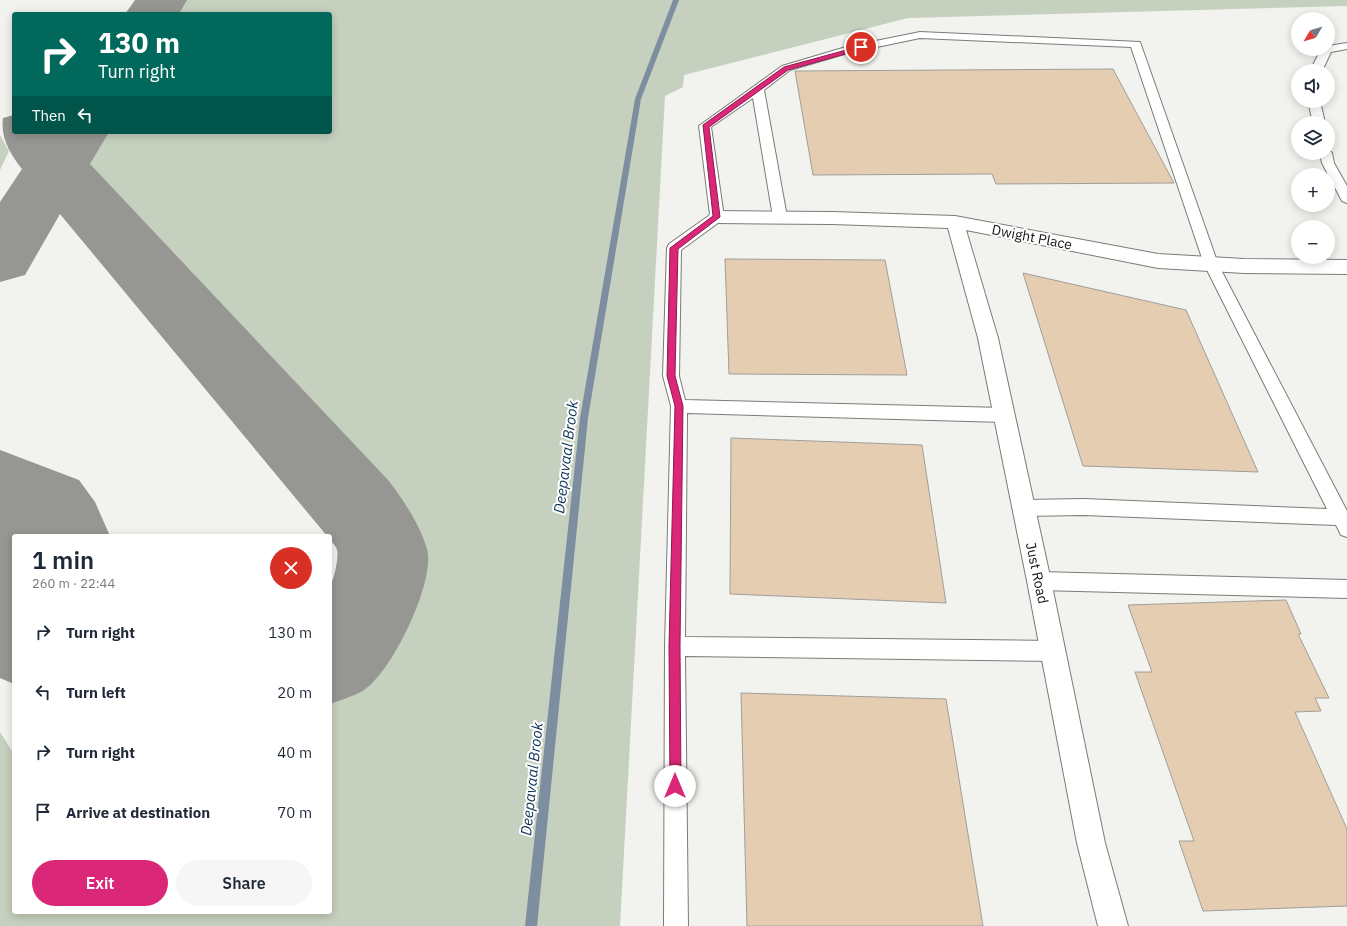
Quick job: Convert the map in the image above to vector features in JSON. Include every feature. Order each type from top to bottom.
[{"type":"street","name":"Dwight Place","points":[[717,217],[780,217],[955,222],[1158,261],[1211,264],[1347,267]]},
{"type":"street","name":"Just Road","points":[[955,222],[988,338],[1039,581],[1091,844],[1113,926]]},
{"type":"lane","points":[[676,926],[675,646],[679,406],[671,376],[674,248],[717,217],[705,126],[786,68],[846,50],[920,35],[1136,44],[1211,264],[1344,523]]},
{"type":"lane","points":[[1335,48],[1347,46]]},
{"type":"lane","points":[[758,89],[780,217]]},
{"type":"lane","points":[[1327,160],[1347,198]]},
{"type":"lane","points":[[679,406],[1004,415]]},
{"type":"lane","points":[[1024,508],[1084,507],[1344,523]]},
{"type":"lane","points":[[1039,581],[1347,589]]},
{"type":"lane","points":[[675,646],[1053,651]]},
{"type":"green space","points":[[185,0],[1347,0],[1347,6],[908,18],[684,75],[683,87],[665,96],[620,926],[0,926],[0,732],[12,751],[12,914],[332,914],[332,686],[409,591],[402,505],[105,185],[87,160],[103,134],[332,134],[332,12],[177,12]]},
{"type":"green space","points":[[0,135],[9,151],[0,170]]},
{"type":"building","points":[[1113,69],[1174,183],[996,184],[992,174],[813,175],[795,71]]},
{"type":"building","points":[[725,259],[885,260],[907,375],[729,374]]},
{"type":"building","points":[[1023,273],[1186,310],[1258,472],[1083,466]]},
{"type":"building","points":[[731,438],[922,445],[946,603],[730,594]]},
{"type":"building","points":[[1286,600],[1301,634],[1298,634],[1329,698],[1315,698],[1321,711],[1295,712],[1347,829],[1347,906],[1203,911],[1179,841],[1194,841],[1135,672],[1152,672],[1128,605]]},
{"type":"building","points":[[741,693],[946,699],[983,926],[747,926]]},
{"type":"waterway","name":"Deepavaal Brook","points":[[531,926],[584,418],[638,99],[676,0]]},
{"type":"taxiway","points":[[153,12],[161,0]]},
{"type":"taxiway","points":[[27,134],[56,167]]},
{"type":"taxiway","points":[[56,167],[77,134]]},
{"type":"taxiway","points":[[0,257],[56,167]]},
{"type":"taxiway","points":[[56,167],[357,507],[375,532],[382,549],[379,581],[375,594],[357,628],[332,654]]},
{"type":"runway","points":[[0,553],[12,574]]},
{"type":"route","points":[[675,786],[675,646],[679,406],[671,376],[674,248],[717,217],[705,126],[786,68],[861,47]]}]
